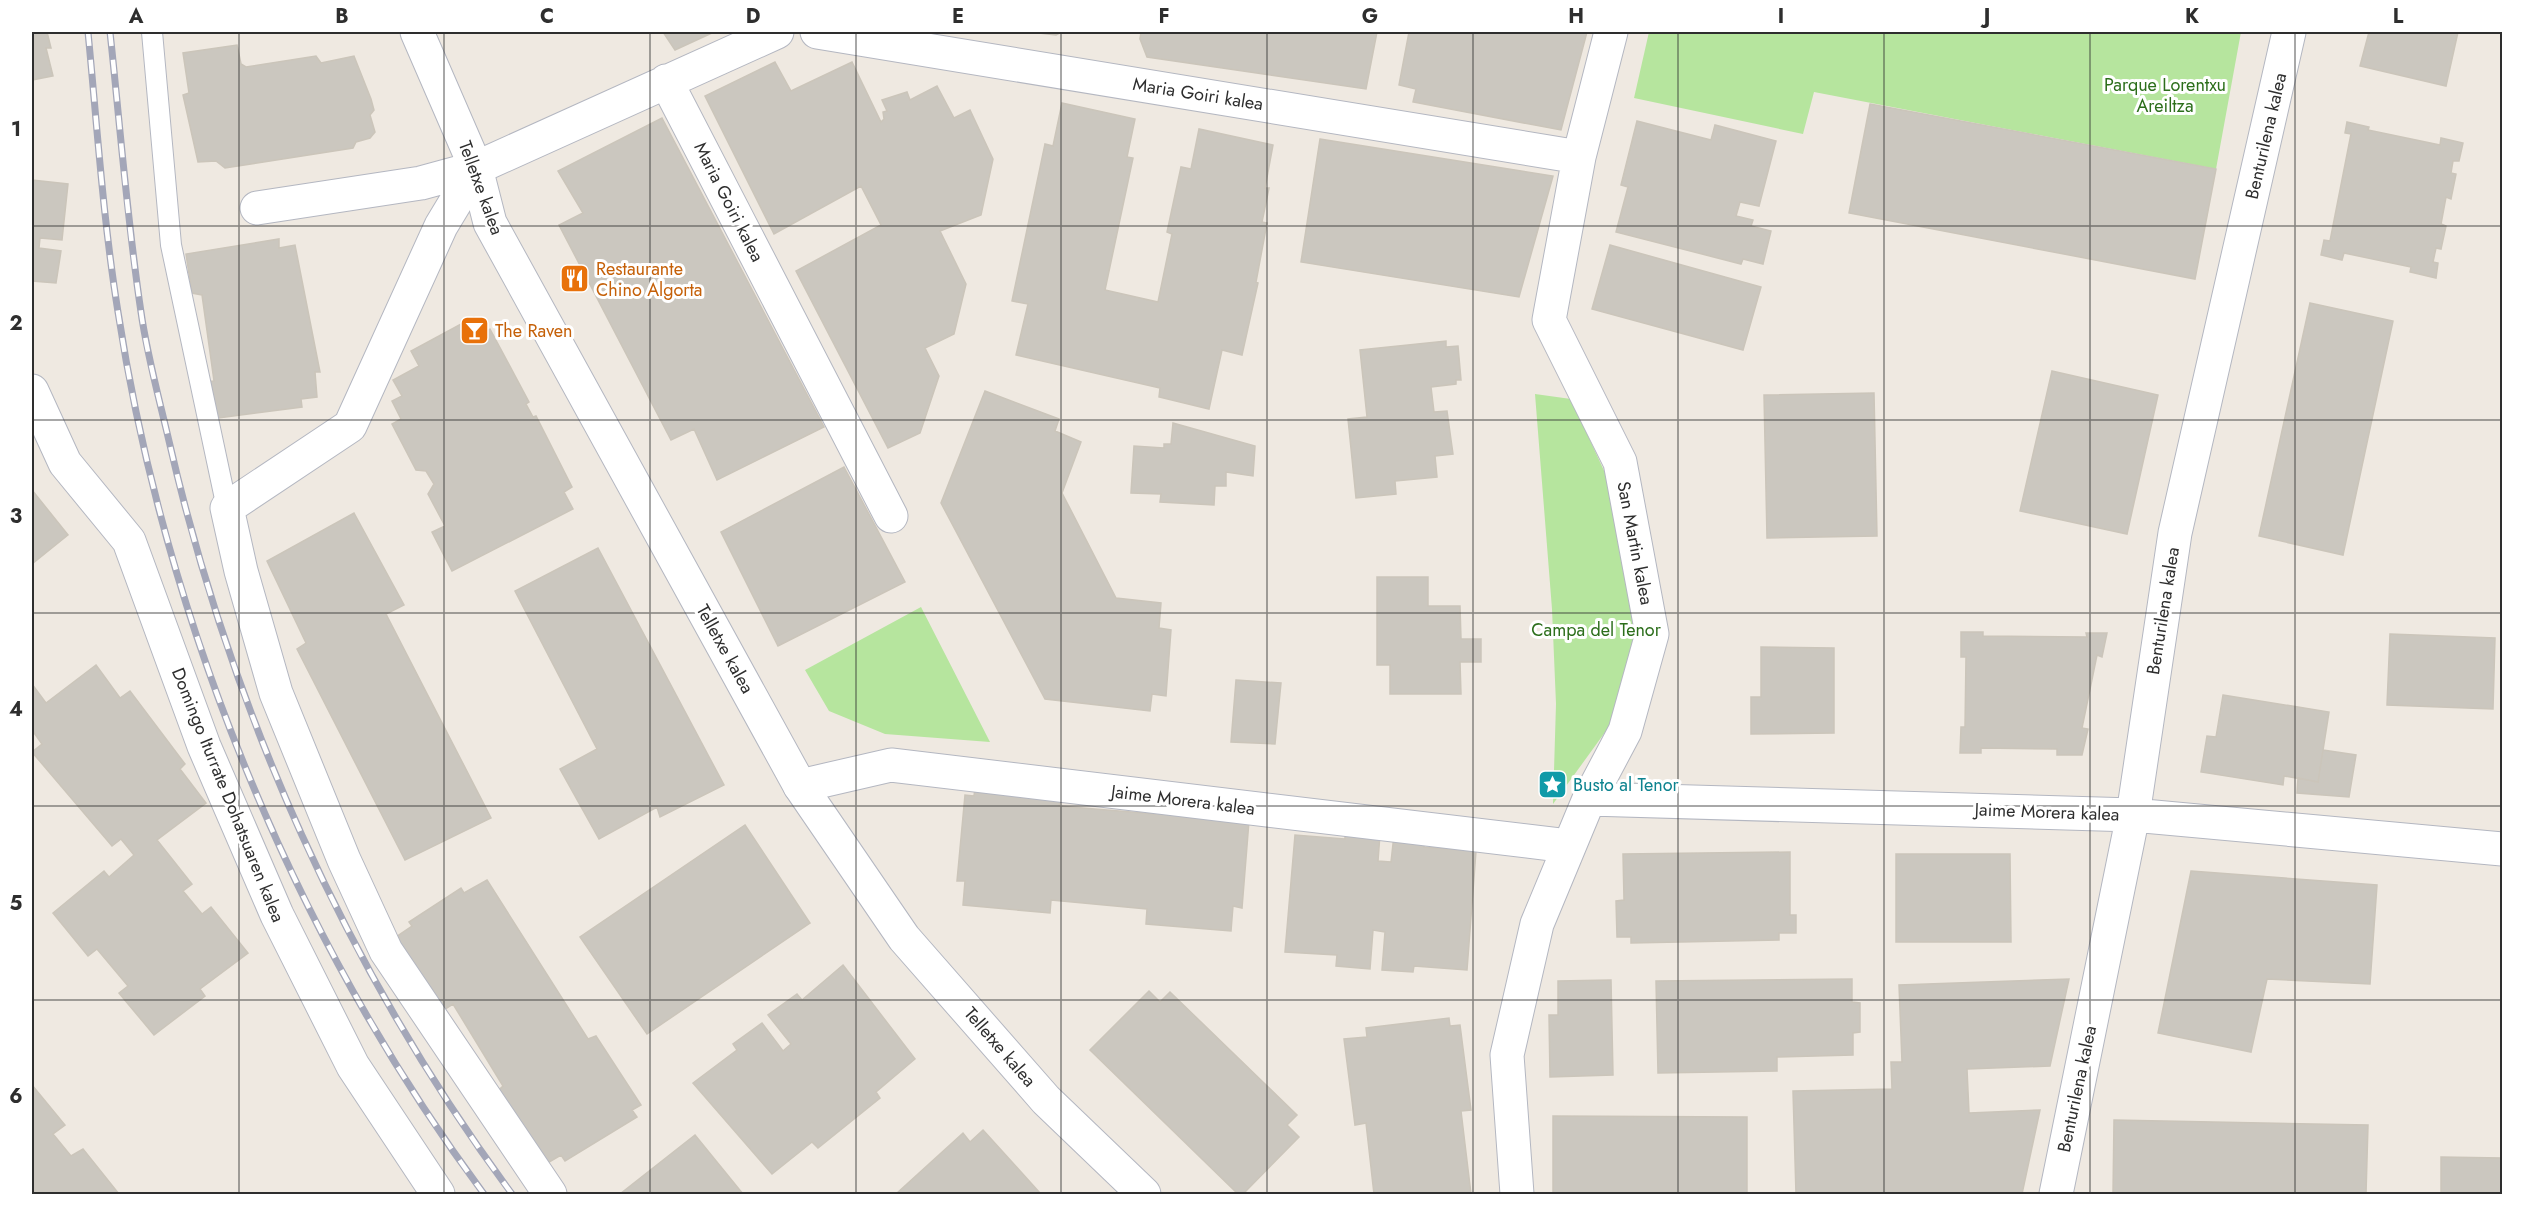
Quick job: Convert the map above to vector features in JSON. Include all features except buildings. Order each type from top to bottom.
[{"type":"street","name":"Telletxe kalea","points":[[417,32],[477,168],[490,223],[800,786],[904,938],[1046,1100],[1144,1194]]},
{"type":"street","points":[[257,208],[421,183],[477,168],[777,32]]},
{"type":"street","name":"Maria Goiri kalea","points":[[817,32],[1579,157]]},
{"type":"street","name":"San Martin kalea","points":[[1517,1194],[1507,1055],[1537,924],[1568,846],[1625,731],[1652,634],[1620,462],[1549,320],[1579,157],[1611,32]]},
{"type":"street","name":"Benturilena kalea","points":[[2056,1194],[2133,815],[2175,533],[2289,32]]},
{"type":"street","name":"Maria Goiri kalea","points":[[666,81],[891,516]]},
{"type":"street","points":[[477,168],[441,226],[350,426],[227,508],[241,571],[276,693],[344,860],[386,951],[550,1194]]},
{"type":"street","name":"Domingo Iturrate Dohatsuaren kalea","points":[[32,391],[65,463],[129,541],[204,746],[277,915],[353,1066],[438,1194]]},
{"type":"street","name":"Jaime Morera kalea","points":[[800,786],[891,765],[1568,846]]},
{"type":"street","name":"Jaime Morera kalea","points":[[1589,800],[2133,815],[2502,849]]},
{"type":"lane","points":[[152,32],[171,245],[227,508]]},
{"type":"green space","name":"Parque Lorentxu Areiltza","points":[[1649,32],[2241,32],[2216,169],[1814,92],[1803,134],[1634,98]]},
{"type":"green space","name":"Campa del Tenor","points":[[1535,394],[1571,399],[1606,475],[1641,634],[1611,724],[1553,804],[1556,704],[1552,609]]},
{"type":"green space","points":[[921,607],[990,742],[885,734],[829,711],[805,670]]},
{"type":"railway","points":[[88,32],[104,207],[118,312],[140,429],[169,546],[205,661],[249,775],[298,886],[354,993],[416,1096],[484,1194]]},
{"type":"railway","points":[[110,32],[132,242],[146,344],[195,542],[226,641],[261,739],[302,835],[347,929],[452,1109],[512,1194]]},
{"type":"place","name":"Restaurante Chino Algorta","points":[[575,279]]},
{"type":"place","name":"The Raven","points":[[474,331]]},
{"type":"place","name":"Busto al Tenor","points":[[1552,785]]}]
